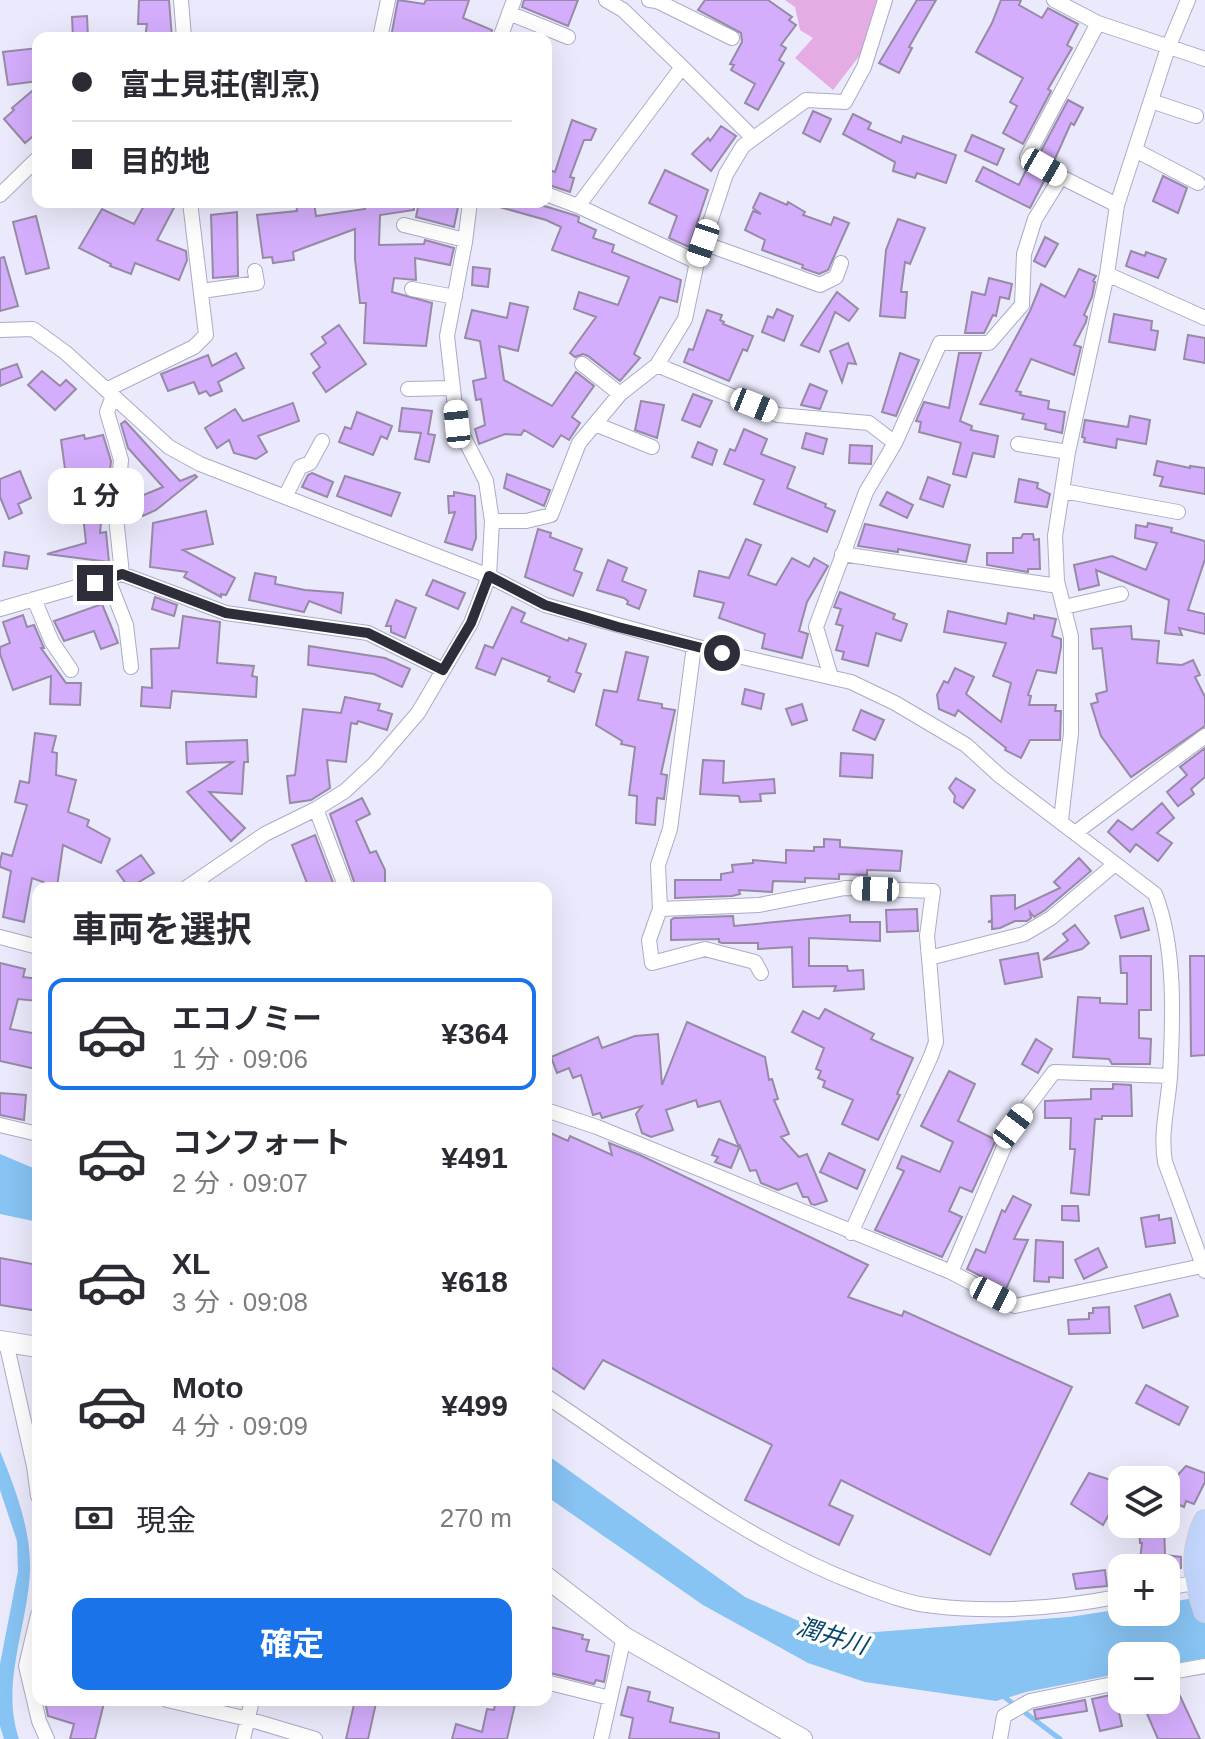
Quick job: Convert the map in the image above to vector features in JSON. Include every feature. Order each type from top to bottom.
[{"type":"main road","points":[[1205,1521],[1196,1549],[1205,1611]]},
{"type":"street","points":[[181,0],[184,32]]},
{"type":"street","points":[[381,32],[388,0]]},
{"type":"street","points":[[606,0],[623,10],[752,137]]},
{"type":"street","points":[[649,0],[657,1],[732,38]]},
{"type":"street","points":[[492,521],[526,521],[551,515],[579,443],[620,394],[657,365],[685,319],[697,262],[726,174],[743,146],[806,100],[845,102],[864,67],[885,0]]},
{"type":"street","points":[[1054,0],[1098,23],[1205,59]]},
{"type":"street","points":[[1061,820],[1071,733],[1071,637],[1058,586],[1055,536],[1068,452],[1107,274],[1117,205],[1168,48],[1188,0]]},
{"type":"street","points":[[502,32],[512,6],[568,37]]},
{"type":"street","points":[[1098,23],[1027,157],[1117,205]]},
{"type":"street","points":[[578,206],[682,67]]},
{"type":"street","points":[[1151,101],[1196,116]]},
{"type":"street","points":[[1135,150],[1198,183]]},
{"type":"street","points":[[0,195],[32,164]]},
{"type":"street","points":[[831,677],[816,627],[866,492],[895,443],[940,343],[989,343],[1022,305],[1027,242],[1035,219],[1061,177]]},
{"type":"street","points":[[552,196],[697,262]]},
{"type":"street","points":[[109,393],[194,347],[206,335],[191,208]]},
{"type":"street","points":[[195,882],[265,834],[345,791],[374,764],[418,713],[471,623],[489,576],[492,521],[486,481],[457,424],[447,336],[469,208]]},
{"type":"street","points":[[404,225],[465,240]]},
{"type":"street","points":[[703,243],[820,285],[836,277],[841,263]]},
{"type":"street","points":[[202,291],[257,283],[255,271]]},
{"type":"street","points":[[1107,274],[1205,318]]},
{"type":"street","points":[[412,289],[455,297]]},
{"type":"street","points":[[0,330],[33,329],[66,353],[169,447],[200,464],[489,576],[545,605],[694,646],[851,682],[895,703],[966,745],[1000,776],[1155,894],[1166,920],[1170,953],[1170,1076],[1163,1147],[1165,1162],[1204,1268],[1015,1306],[951,1272],[597,1127],[552,1112]]},
{"type":"street","points":[[582,364],[620,394]]},
{"type":"street","points":[[657,365],[778,415],[869,423],[895,443]]},
{"type":"street","points":[[408,389],[453,388]]},
{"type":"street","points":[[109,393],[107,412],[121,460],[115,576],[131,667]]},
{"type":"street","points":[[595,424],[652,447]]},
{"type":"street","points":[[285,497],[300,467],[310,463],[322,441]]},
{"type":"street","points":[[1018,444],[1068,452]]},
{"type":"street","points":[[1063,491],[1178,512]]},
{"type":"street","points":[[842,554],[1058,586]]},
{"type":"street","points":[[0,609],[115,576],[226,613],[368,633],[443,670]]},
{"type":"street","points":[[1064,607],[1121,594]]},
{"type":"street","points":[[34,599],[52,642],[71,670]]},
{"type":"street","points":[[694,646],[670,829],[658,865],[660,909],[649,940],[652,963],[705,949],[755,962],[761,973]]},
{"type":"street","points":[[1075,833],[1205,736]]},
{"type":"street","points":[[316,809],[344,882]]},
{"type":"street","points":[[929,958],[1024,934],[1051,918],[1115,864]]},
{"type":"street","points":[[660,909],[759,905],[845,888],[933,891],[927,936],[936,1042],[851,1233]]},
{"type":"street","points":[[0,937],[32,945]]},
{"type":"street","points":[[951,1272],[1013,1126],[1054,1072],[1170,1076]]},
{"type":"street","points":[[0,1125],[32,1133]]},
{"type":"street","points":[[32,1346],[3,1342],[32,1451]]},
{"type":"street","points":[[552,1400],[781,1550],[826,1572],[883,1593],[931,1606],[982,1608],[1038,1608],[1108,1598]]},
{"type":"street","points":[[552,1582],[624,1637],[802,1739]]},
{"type":"street","points":[[601,1739],[624,1637]]},
{"type":"street","points":[[1180,1670],[1205,1666]]},
{"type":"street","points":[[552,1684],[610,1698]]},
{"type":"street","points":[[1000,1739],[1004,1716],[1030,1701],[1108,1685]]},
{"type":"street","points":[[37,1706],[39,1721],[47,1739]]},
{"type":"street","points":[[193,1706],[315,1739]]},
{"type":"street","points":[[243,1739],[251,1706]]},
{"type":"shaded area","points":[[785,0],[878,0],[860,55],[833,90],[795,58],[813,38],[800,30],[795,7]]},
{"type":"water","points":[[0,1154],[32,1167],[32,1221],[0,1214]]},
{"type":"water","points":[[0,1451],[21,1509],[30,1555],[28,1591],[12,1697],[19,1739],[4,1739],[0,1726],[0,1664],[18,1571],[17,1541],[0,1490]]},
{"type":"water","name":"潤井川","points":[[552,1458],[745,1597],[810,1626],[863,1633],[1108,1611],[1108,1626],[1180,1626],[1180,1600],[1205,1596],[1205,1658],[1180,1662],[1180,1642],[1108,1642],[1108,1676],[996,1701],[865,1682],[808,1663],[703,1605],[552,1500]]},
{"type":"building","points":[[139,0],[169,0],[172,32],[146,32],[147,24],[138,24]]},
{"type":"building","points":[[398,0],[424,4],[426,0],[469,0],[463,18],[492,30],[492,32],[392,32]]},
{"type":"building","points":[[524,0],[578,0],[568,26],[522,7]]},
{"type":"building","points":[[705,0],[768,0],[792,17],[789,20],[796,25],[781,45],[786,48],[779,60],[784,63],[758,110],[745,103],[755,84],[731,70],[734,65],[730,64],[742,42],[741,33],[698,10]]},
{"type":"building","points":[[917,0],[936,0],[909,47],[912,48],[899,73],[879,63]]},
{"type":"building","points":[[1001,0],[1021,0],[1019,5],[1042,18],[1048,8],[1078,24],[1067,45],[1072,48],[1048,89],[1051,91],[1023,144],[1003,133],[1017,106],[1010,102],[1023,78],[976,52]]},
{"type":"building","points":[[87,16],[88,32],[73,32],[72,17]]},
{"type":"building","points":[[32,49],[32,82],[8,85],[3,52]]},
{"type":"building","points":[[32,91],[32,137],[25,143],[4,119],[14,110],[12,108]]},
{"type":"building","points":[[1068,100],[1083,108],[1074,125],[1071,123],[1054,161],[1040,153]]},
{"type":"building","points":[[813,111],[831,119],[820,142],[803,133]]},
{"type":"building","points":[[853,114],[871,123],[868,129],[901,143],[903,136],[956,155],[946,183],[917,173],[915,178],[893,171],[895,162],[843,134]]},
{"type":"building","points":[[572,120],[596,129],[591,140],[584,140],[570,177],[574,178],[570,192],[552,186],[552,171],[555,172]]},
{"type":"building","points":[[721,126],[736,136],[711,171],[692,154],[708,138],[710,141]]},
{"type":"building","points":[[972,135],[1004,149],[997,165],[965,151]]},
{"type":"building","points":[[983,167],[1019,185],[1027,168],[1045,179],[1030,208],[976,181]]},
{"type":"building","points":[[665,170],[708,190],[689,247],[669,238],[677,216],[649,203]]},
{"type":"building","points":[[1163,176],[1187,188],[1178,213],[1153,201]]},
{"type":"building","points":[[760,193],[787,205],[788,202],[805,212],[803,215],[831,225],[834,217],[849,223],[828,270],[819,274],[762,250],[765,240],[745,230],[753,211],[761,214],[753,208]]},
{"type":"building","points":[[143,208],[174,208],[157,240],[186,251],[187,260],[179,280],[135,263],[131,274],[79,248],[102,209],[134,224]]},
{"type":"building","points":[[297,208],[315,208],[316,216],[365,208],[414,208],[380,215],[379,245],[424,244],[425,240],[454,248],[450,265],[415,258],[416,280],[394,278],[392,292],[432,303],[426,346],[364,343],[366,303],[360,303],[355,229],[293,252],[294,260],[273,263],[272,257],[263,258],[257,215],[297,211]]},
{"type":"building","points":[[418,208],[458,208],[454,227],[416,217]]},
{"type":"building","points":[[503,208],[550,208],[579,217],[578,222],[596,230],[593,238],[614,245],[612,252],[681,280],[677,302],[660,297],[634,354],[640,358],[620,381],[588,356],[575,357],[570,353],[596,317],[574,309],[579,292],[618,305],[629,277],[552,250],[561,227]]},
{"type":"building","points":[[237,212],[238,276],[213,278],[211,215]]},
{"type":"building","points":[[36,216],[49,268],[26,274],[13,222]]},
{"type":"building","points":[[898,219],[925,228],[910,264],[905,262],[901,292],[907,292],[905,318],[880,316],[886,250]]},
{"type":"building","points":[[1045,237],[1058,244],[1045,267],[1034,261]]},
{"type":"building","points":[[1131,251],[1166,259],[1158,278],[1126,266]]},
{"type":"building","points":[[4,257],[18,306],[0,311],[0,258]]},
{"type":"building","points":[[473,267],[490,269],[488,287],[472,285]]},
{"type":"building","points":[[1079,269],[1096,276],[1084,315],[1086,322],[1074,345],[1081,347],[1074,375],[1031,359],[1016,391],[1021,392],[1020,395],[1049,401],[1048,409],[1065,412],[1062,433],[1045,429],[1046,424],[1022,419],[1024,414],[980,404],[1030,311],[1041,284],[1065,297]]},
{"type":"building","points":[[989,278],[1012,284],[1009,299],[1000,297],[996,316],[993,315],[984,333],[965,333],[972,292],[985,295]]},
{"type":"building","points":[[837,292],[858,309],[849,321],[835,312],[819,352],[801,345]]},
{"type":"building","points":[[510,303],[528,307],[518,351],[499,346],[504,380],[552,406],[576,372],[594,386],[572,417],[580,423],[569,440],[561,435],[553,447],[524,430],[521,435],[505,434],[479,444],[475,429],[485,425],[481,399],[476,400],[473,381],[486,378],[480,341],[465,338],[472,310],[507,318]]},
{"type":"building","points":[[777,309],[793,316],[784,341],[762,332],[768,316],[773,318]]},
{"type":"building","points":[[707,310],[722,315],[720,320],[723,324],[753,336],[747,351],[743,349],[729,381],[684,362],[689,349],[693,350]]},
{"type":"building","points":[[1114,314],[1152,321],[1151,330],[1158,331],[1155,350],[1109,342]]},
{"type":"building","points":[[339,325],[366,364],[326,392],[313,373],[320,367],[311,354],[326,343],[322,337]]},
{"type":"building","points":[[1188,335],[1205,338],[1205,363],[1184,359]]},
{"type":"building","points":[[848,343],[856,364],[848,363],[842,382],[830,351]]},
{"type":"building","points":[[236,353],[244,368],[218,382],[222,391],[210,396],[206,391],[199,394],[194,382],[168,391],[161,374],[208,355],[212,366]]},
{"type":"building","points":[[900,353],[919,360],[896,416],[882,412]]},
{"type":"building","points":[[959,353],[981,353],[960,421],[972,426],[971,430],[998,436],[994,457],[973,453],[966,477],[953,474],[961,443],[919,432],[921,422],[916,421],[924,402],[949,408]]},
{"type":"building","points":[[17,364],[22,377],[0,386],[0,370]]},
{"type":"building","points":[[42,371],[60,386],[66,380],[76,389],[55,410],[28,385]]},
{"type":"building","points":[[810,384],[827,391],[820,409],[801,405]]},
{"type":"building","points":[[693,394],[712,401],[700,427],[682,420]]},
{"type":"building","points":[[641,401],[664,405],[657,438],[635,430]]},
{"type":"building","points":[[293,403],[299,421],[258,436],[267,452],[256,459],[234,453],[229,440],[217,448],[205,428],[235,409],[243,421]]},
{"type":"building","points":[[402,408],[432,411],[428,434],[435,435],[429,462],[415,459],[421,433],[399,431]]},
{"type":"building","points":[[357,412],[392,426],[387,439],[381,436],[373,455],[339,442],[345,427],[351,429]]},
{"type":"building","points":[[1130,416],[1150,420],[1146,444],[1117,439],[1116,448],[1084,442],[1085,420],[1128,427]]},
{"type":"building","points":[[125,421],[180,481],[195,475],[197,477],[156,510],[143,516],[136,498],[163,487],[128,448],[121,424]]},
{"type":"building","points":[[744,429],[767,439],[761,454],[795,467],[787,488],[826,504],[825,507],[835,511],[827,532],[754,504],[764,480],[724,464],[730,449],[735,451]]},
{"type":"building","points":[[806,433],[827,439],[823,454],[802,448]]},
{"type":"building","points":[[84,435],[85,439],[103,435],[111,461],[100,533],[106,532],[109,562],[47,554],[86,543],[83,515],[76,515],[80,479],[66,476],[61,440]]},
{"type":"building","points":[[698,442],[717,450],[712,465],[692,457]]},
{"type":"building","points":[[850,445],[872,446],[871,464],[849,463]]},
{"type":"building","points":[[1157,461],[1205,468],[1205,494],[1160,486],[1163,477],[1154,475]]},
{"type":"building","points":[[20,471],[31,498],[18,504],[22,513],[9,519],[0,497],[0,479]]},
{"type":"building","points":[[312,473],[333,482],[327,497],[302,487]]},
{"type":"building","points":[[507,474],[550,490],[544,506],[504,488]]},
{"type":"building","points":[[345,476],[400,493],[391,516],[337,496]]},
{"type":"building","points":[[928,477],[950,485],[943,507],[920,499]]},
{"type":"building","points":[[1019,479],[1038,483],[1037,488],[1050,494],[1047,507],[1015,502]]},
{"type":"building","points":[[454,492],[475,496],[476,538],[472,550],[445,542],[455,512],[449,513],[448,496],[454,496]]},
{"type":"building","points":[[887,492],[913,505],[907,518],[880,505]]},
{"type":"building","points":[[206,511],[213,544],[183,550],[235,578],[226,595],[221,594],[221,597],[184,577],[187,572],[150,567],[153,523]]},
{"type":"building","points":[[1148,523],[1172,528],[1171,532],[1205,541],[1205,559],[1188,610],[1205,614],[1205,634],[1179,628],[1182,635],[1165,633],[1169,600],[1096,570],[1099,585],[1079,590],[1074,565],[1112,556],[1146,570],[1157,543],[1135,538],[1136,525],[1147,527]]},
{"type":"building","points":[[865,524],[970,545],[966,562],[898,549],[898,552],[858,546]]},
{"type":"building","points":[[538,529],[582,549],[574,570],[582,573],[573,596],[525,577]]},
{"type":"building","points":[[1023,534],[1033,534],[1034,540],[1039,539],[1040,569],[1028,569],[1028,572],[987,565],[987,553],[1013,553],[1013,538],[1021,538]]},
{"type":"building","points":[[746,539],[761,545],[748,575],[776,585],[792,558],[809,567],[814,558],[828,566],[807,602],[799,631],[808,634],[802,658],[762,648],[765,634],[719,618],[724,603],[694,596],[699,571],[729,578]]},
{"type":"building","points":[[5,552],[29,556],[27,569],[3,566]]},
{"type":"building","points":[[608,560],[627,568],[622,581],[646,590],[639,609],[627,604],[624,598],[597,590]]},
{"type":"building","points":[[255,573],[276,577],[275,584],[343,593],[341,613],[309,601],[304,612],[249,600]]},
{"type":"building","points":[[433,580],[465,593],[458,609],[426,595]]},
{"type":"building","points":[[840,592],[895,614],[893,619],[907,624],[901,641],[876,633],[868,666],[842,659],[844,652],[836,650],[843,626],[836,624],[841,609],[834,607]]},
{"type":"building","points":[[155,597],[177,605],[174,616],[152,609]]},
{"type":"building","points":[[396,600],[416,608],[405,638],[391,632],[391,626],[386,626]]},
{"type":"building","points":[[102,604],[118,643],[101,649],[94,631],[64,641],[54,621]]},
{"type":"building","points":[[512,607],[525,613],[521,622],[568,641],[569,638],[586,644],[576,672],[581,674],[574,692],[548,681],[550,677],[502,658],[495,675],[476,668],[485,645],[493,648]]},
{"type":"building","points":[[948,611],[1006,624],[1008,613],[1034,619],[1034,615],[1056,619],[1052,636],[1061,639],[1061,647],[1056,673],[1037,670],[1028,695],[1031,696],[1029,705],[1056,705],[1055,711],[1061,711],[1060,740],[1030,740],[1021,758],[1005,750],[958,710],[955,716],[939,709],[937,695],[944,681],[948,683],[955,668],[974,677],[966,694],[1001,722],[1011,683],[993,676],[1006,643],[944,632]]},
{"type":"building","points":[[23,615],[27,627],[34,625],[44,648],[41,648],[66,683],[81,683],[80,705],[50,704],[51,676],[13,690],[0,654],[0,647],[10,643],[3,622]]},
{"type":"building","points":[[183,616],[220,622],[217,663],[254,666],[252,676],[257,677],[256,697],[172,691],[170,708],[141,706],[142,687],[152,688],[151,649],[179,648]]},
{"type":"building","points":[[1131,626],[1132,639],[1159,641],[1157,663],[1182,665],[1193,660],[1200,675],[1195,677],[1205,697],[1205,726],[1131,777],[1101,736],[1091,704],[1098,702],[1096,694],[1107,691],[1102,648],[1093,649],[1091,629]]},
{"type":"building","points":[[309,646],[385,658],[410,669],[402,687],[374,674],[308,665]]},
{"type":"building","points":[[626,652],[648,657],[638,700],[662,704],[662,708],[675,710],[661,774],[667,775],[664,799],[657,798],[655,825],[636,823],[637,796],[629,795],[635,747],[621,744],[622,741],[596,725],[604,690],[617,692]]},
{"type":"building","points":[[745,689],[764,694],[761,709],[742,704]]},
{"type":"building","points":[[345,697],[380,704],[378,710],[392,714],[387,730],[358,721],[357,724],[351,723],[346,762],[327,760],[330,788],[311,800],[290,803],[287,776],[295,775],[303,709],[341,713]]},
{"type":"building","points":[[802,704],[807,720],[792,725],[786,709]]},
{"type":"building","points":[[861,710],[884,720],[875,740],[853,730]]},
{"type":"building","points":[[35,733],[56,736],[52,752],[57,753],[56,775],[76,780],[68,812],[89,820],[87,826],[110,839],[101,863],[63,845],[58,882],[32,878],[24,922],[3,917],[11,871],[0,867],[0,862],[2,853],[12,856],[27,805],[15,802],[20,781],[29,783]]},
{"type":"building","points":[[247,740],[248,762],[244,762],[242,794],[209,792],[245,828],[231,841],[187,792],[233,762],[187,764],[186,742]]},
{"type":"building","points":[[1205,748],[1205,777],[1191,789],[1194,794],[1178,806],[1167,792],[1187,775],[1180,767]]},
{"type":"building","points":[[841,753],[873,755],[872,778],[840,776]]},
{"type":"building","points":[[703,760],[724,761],[723,783],[774,779],[775,793],[760,794],[761,801],[740,802],[739,796],[700,794]]},
{"type":"building","points":[[956,778],[975,790],[963,808],[954,802],[955,796],[949,788]]},
{"type":"building","points":[[362,798],[370,814],[356,821],[370,853],[376,851],[385,870],[385,882],[354,882],[330,814]]},
{"type":"building","points":[[1162,803],[1174,818],[1157,833],[1172,843],[1158,861],[1136,844],[1130,852],[1108,832],[1118,820],[1132,830]]},
{"type":"building","points":[[315,835],[333,882],[307,882],[292,845]]},
{"type":"building","points":[[824,839],[840,840],[840,847],[902,851],[900,871],[867,870],[867,875],[839,874],[839,879],[773,881],[772,892],[739,890],[740,894],[732,896],[675,898],[675,880],[721,880],[721,874],[733,872],[732,865],[753,863],[753,860],[786,863],[786,850],[814,851],[814,847],[824,847]]},
{"type":"building","points":[[141,855],[154,873],[139,882],[125,882],[117,871]]},
{"type":"building","points":[[1079,858],[1091,871],[1045,910],[1034,917],[1030,912],[1031,918],[1027,921],[1015,921],[992,929],[992,922],[988,922],[992,920],[991,896],[1015,895],[1015,909],[1060,888],[1054,882]]},
{"type":"building","points":[[1143,908],[1149,930],[1121,938],[1115,916]]},
{"type":"building","points":[[917,909],[918,931],[887,932],[886,910]]},
{"type":"building","points":[[850,915],[850,922],[880,922],[880,941],[809,938],[809,966],[847,966],[848,971],[863,970],[864,989],[834,991],[836,986],[793,987],[792,947],[758,949],[758,943],[722,943],[719,939],[671,940],[671,920],[674,918],[733,916],[734,926]]},
{"type":"building","points":[[1075,925],[1089,943],[1082,949],[1043,960],[1068,940],[1063,934]]},
{"type":"building","points":[[1038,953],[1042,977],[1005,984],[1000,960]]},
{"type":"building","points":[[1120,956],[1151,956],[1151,1010],[1139,1010],[1139,1038],[1151,1039],[1150,1064],[1112,1064],[1109,1059],[1073,1057],[1078,997],[1100,998],[1100,1003],[1127,1004],[1127,973],[1121,973]]},
{"type":"building","points":[[1190,956],[1205,956],[1205,1055],[1191,1056]]},
{"type":"building","points":[[0,963],[25,969],[23,977],[32,978],[32,1000],[18,999],[10,1029],[32,1033],[32,1068],[0,1061]]},
{"type":"building","points":[[825,1009],[874,1034],[871,1039],[913,1058],[897,1094],[900,1095],[878,1140],[842,1124],[853,1100],[823,1087],[825,1081],[818,1078],[821,1071],[816,1069],[824,1048],[792,1032],[803,1011],[819,1019]]},
{"type":"building","points":[[687,1022],[765,1057],[769,1080],[772,1079],[778,1099],[774,1100],[789,1134],[781,1137],[799,1157],[807,1154],[827,1201],[811,1204],[808,1197],[803,1197],[797,1183],[778,1190],[761,1183],[756,1170],[750,1171],[740,1146],[731,1168],[715,1162],[718,1157],[712,1155],[719,1139],[739,1147],[720,1101],[698,1107],[696,1100],[666,1110],[673,1130],[651,1137],[642,1133],[636,1114],[642,1106],[602,1118],[600,1113],[593,1115],[581,1075],[573,1078],[569,1068],[557,1073],[552,1057],[598,1037],[602,1048],[635,1036],[658,1034],[662,1085]]},
{"type":"building","points":[[1036,1039],[1052,1049],[1038,1073],[1022,1064]]},
{"type":"building","points":[[949,1071],[975,1084],[958,1121],[996,1140],[972,1192],[960,1187],[949,1211],[962,1217],[942,1257],[875,1230],[904,1171],[897,1168],[902,1156],[940,1172],[953,1142],[921,1126]]},
{"type":"building","points":[[1113,1084],[1131,1085],[1132,1116],[1102,1116],[1102,1119],[1095,1119],[1089,1195],[1071,1193],[1075,1149],[1070,1149],[1071,1118],[1045,1118],[1045,1101],[1091,1099],[1091,1089],[1113,1089]]},
{"type":"building","points":[[0,1093],[26,1095],[24,1120],[0,1115]]},
{"type":"building","points":[[552,1134],[568,1141],[570,1136],[612,1155],[609,1143],[640,1155],[868,1265],[848,1297],[902,1316],[904,1311],[1072,1387],[990,1555],[841,1480],[829,1505],[853,1516],[839,1545],[745,1500],[772,1445],[603,1360],[584,1389],[552,1368]]},
{"type":"building","points":[[829,1153],[865,1170],[857,1189],[820,1172]]},
{"type":"building","points":[[1013,1196],[1031,1205],[1014,1239],[1028,1240],[1006,1289],[967,1269],[976,1249],[985,1253],[1002,1210],[1005,1212]]},
{"type":"building","points":[[1062,1206],[1078,1206],[1079,1221],[1062,1220]]},
{"type":"building","points":[[1159,1215],[1159,1220],[1171,1218],[1175,1243],[1146,1247],[1141,1218]]},
{"type":"building","points":[[1036,1240],[1063,1242],[1063,1278],[1049,1277],[1049,1282],[1034,1281]]},
{"type":"building","points":[[1098,1248],[1107,1267],[1084,1279],[1075,1260]]},
{"type":"building","points":[[0,1258],[32,1264],[32,1310],[0,1305]]},
{"type":"building","points":[[1170,1294],[1178,1316],[1143,1328],[1135,1306]]},
{"type":"building","points":[[1109,1307],[1110,1333],[1069,1334],[1068,1320],[1089,1319],[1093,1308]]},
{"type":"building","points":[[1146,1385],[1188,1407],[1179,1425],[1136,1403]]},
{"type":"building","points":[[1186,1466],[1205,1473],[1205,1482],[1194,1504],[1186,1501],[1184,1507],[1180,1505],[1180,1473]]},
{"type":"building","points":[[1089,1473],[1108,1479],[1108,1516],[1103,1525],[1071,1504]]},
{"type":"building","points":[[1140,1538],[1164,1538],[1165,1554],[1141,1554]]},
{"type":"building","points":[[1105,1570],[1107,1586],[1076,1589],[1073,1574]]},
{"type":"building","points":[[552,1627],[583,1635],[582,1639],[589,1640],[586,1651],[609,1656],[604,1682],[596,1680],[594,1684],[552,1674]]},
{"type":"building","points":[[628,1687],[650,1692],[648,1701],[673,1708],[670,1722],[719,1733],[719,1739],[629,1739],[633,1718],[621,1715]]},
{"type":"building","points":[[1108,1696],[1108,1714],[1119,1714],[1122,1726],[1100,1731],[1092,1699]]},
{"type":"building","points":[[1180,1696],[1200,1739],[1158,1739],[1147,1714],[1180,1714]]},
{"type":"building","points":[[1085,1700],[1087,1711],[1036,1719],[1034,1710]]},
{"type":"building","points":[[46,1706],[103,1706],[95,1739],[70,1739],[74,1724],[48,1716]]},
{"type":"building","points":[[354,1706],[375,1706],[368,1739],[346,1739]]},
{"type":"building","points":[[495,1706],[515,1706],[507,1739],[452,1739],[456,1724],[482,1732],[487,1709],[494,1710]]},
{"type":"waterway","points":[[1003,1696],[1060,1739]]},
{"type":"route","points":[[95,583],[122,574],[226,613],[368,633],[443,670],[471,623],[489,576],[545,605],[722,653]]}]
